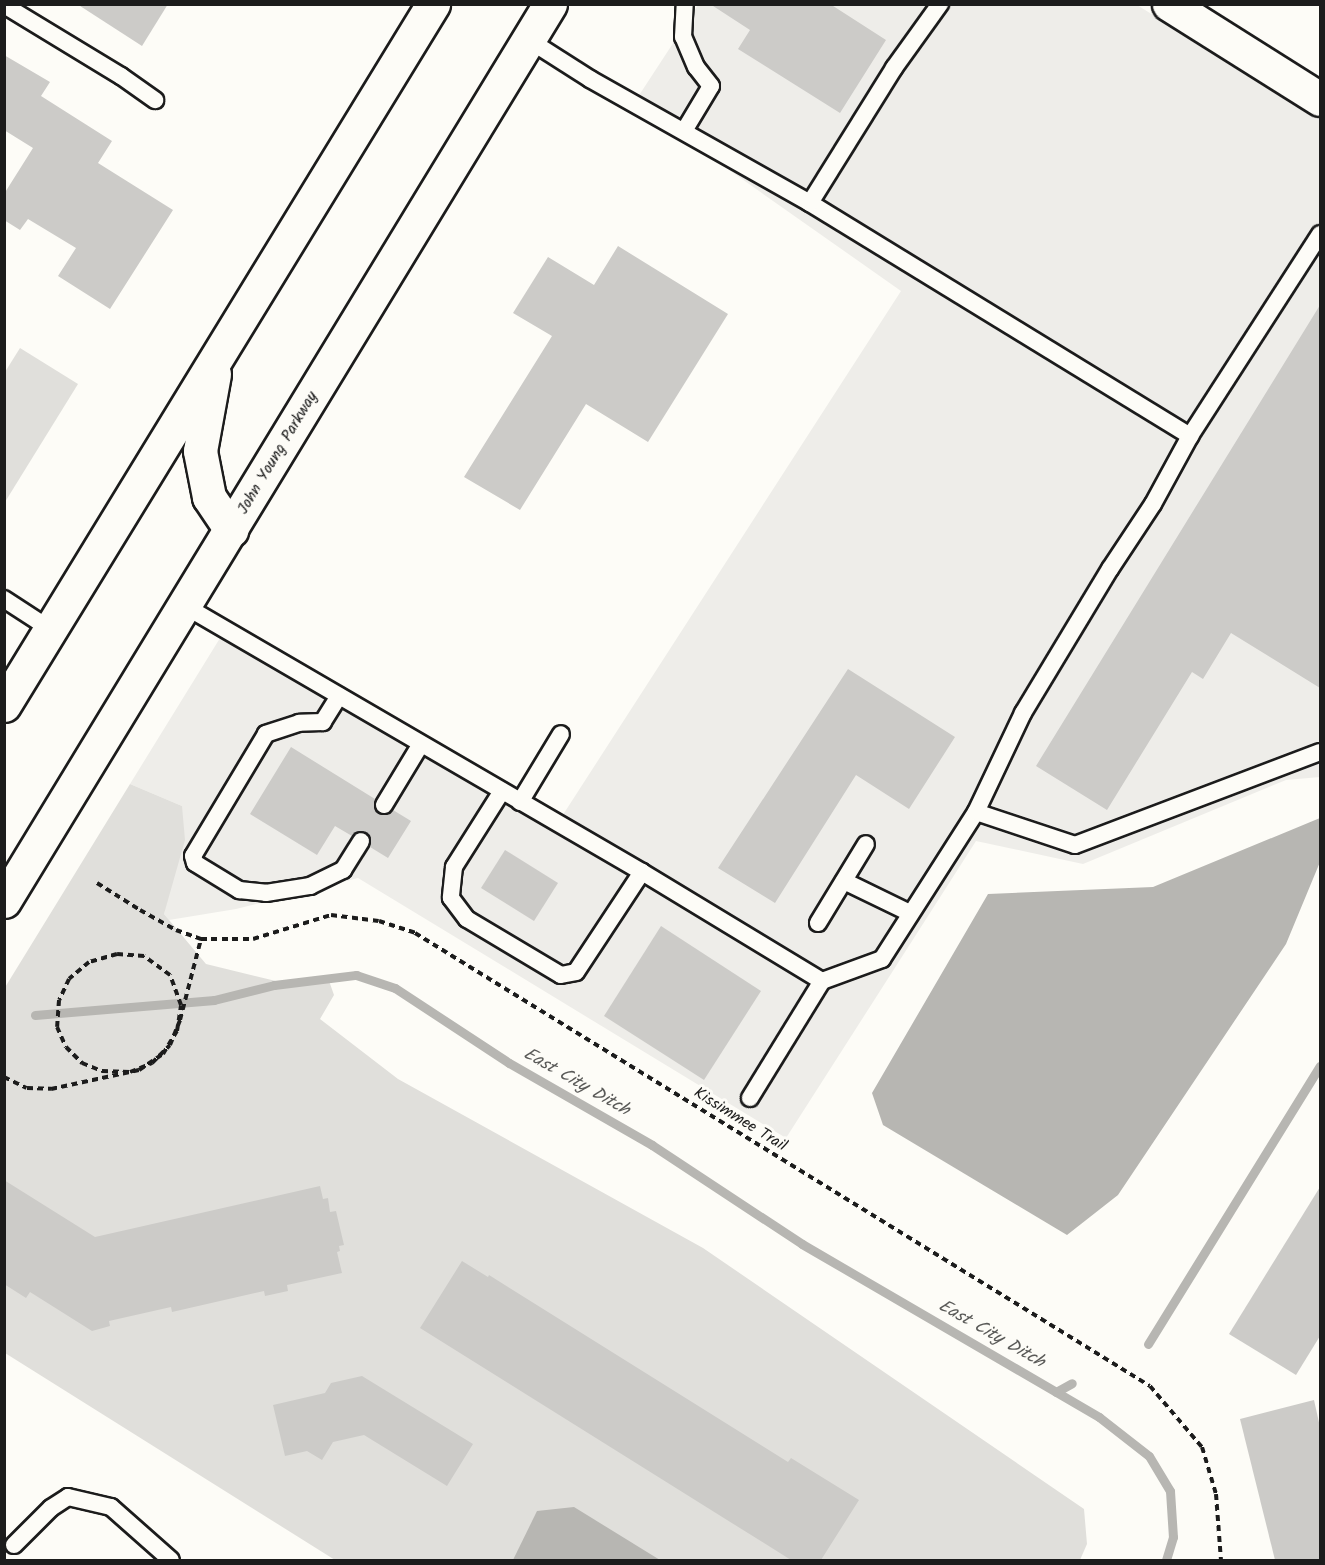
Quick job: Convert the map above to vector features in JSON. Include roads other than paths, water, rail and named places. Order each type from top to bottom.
[{"type":"main road","points":[[4,705],[433,4]]},
{"type":"main road","name":"John Young Parkway","points":[[4,902],[550,4]]},
{"type":"main road","points":[[1169,4],[1320,99]]},
{"type":"main road","points":[[218,355],[200,451],[209,497],[231,530]]},
{"type":"lane","points":[[684,131],[711,86],[696,67],[683,37],[685,4]]},
{"type":"lane","points":[[810,203],[894,68],[940,4]]},
{"type":"lane","points":[[4,5],[122,76],[155,100]]},
{"type":"lane","points":[[529,40],[590,79],[810,203],[1190,436]]},
{"type":"lane","points":[[750,1098],[822,981],[882,958],[976,812],[1023,713],[1110,569],[1153,504],[1190,436],[1320,234]]},
{"type":"lane","points":[[4,599],[50,629]]},
{"type":"lane","points":[[185,606],[642,872],[822,981]]},
{"type":"lane","points":[[339,696],[322,722],[298,723],[266,734],[193,856],[195,863],[239,890],[266,893],[310,886],[343,870],[361,842]]},
{"type":"lane","points":[[520,801],[561,734]]},
{"type":"lane","points":[[384,805],[421,744]]},
{"type":"lane","points":[[976,812],[1075,844],[1320,752]]},
{"type":"lane","points":[[502,791],[454,867],[451,898],[467,919],[561,975],[576,972],[642,872]]},
{"type":"lane","points":[[818,923],[866,844]]},
{"type":"lane","points":[[844,881],[910,914]]},
{"type":"lane","points":[[14,1545],[51,1508],[68,1497],[111,1507],[171,1560]]},
{"type":"waterway","name":"East City Ditch","points":[[35,1015],[214,1000],[274,985],[356,975],[395,988],[509,1063],[652,1145],[802,1244],[1099,1417],[1149,1456],[1170,1491],[1173,1537],[1166,1560]]},
{"type":"waterway","name":"East City Ditch","points":[[1148,1344],[1320,1066]]},
{"type":"waterway","name":"East City Ditch","points":[[1056,1392],[1072,1383]]}]
